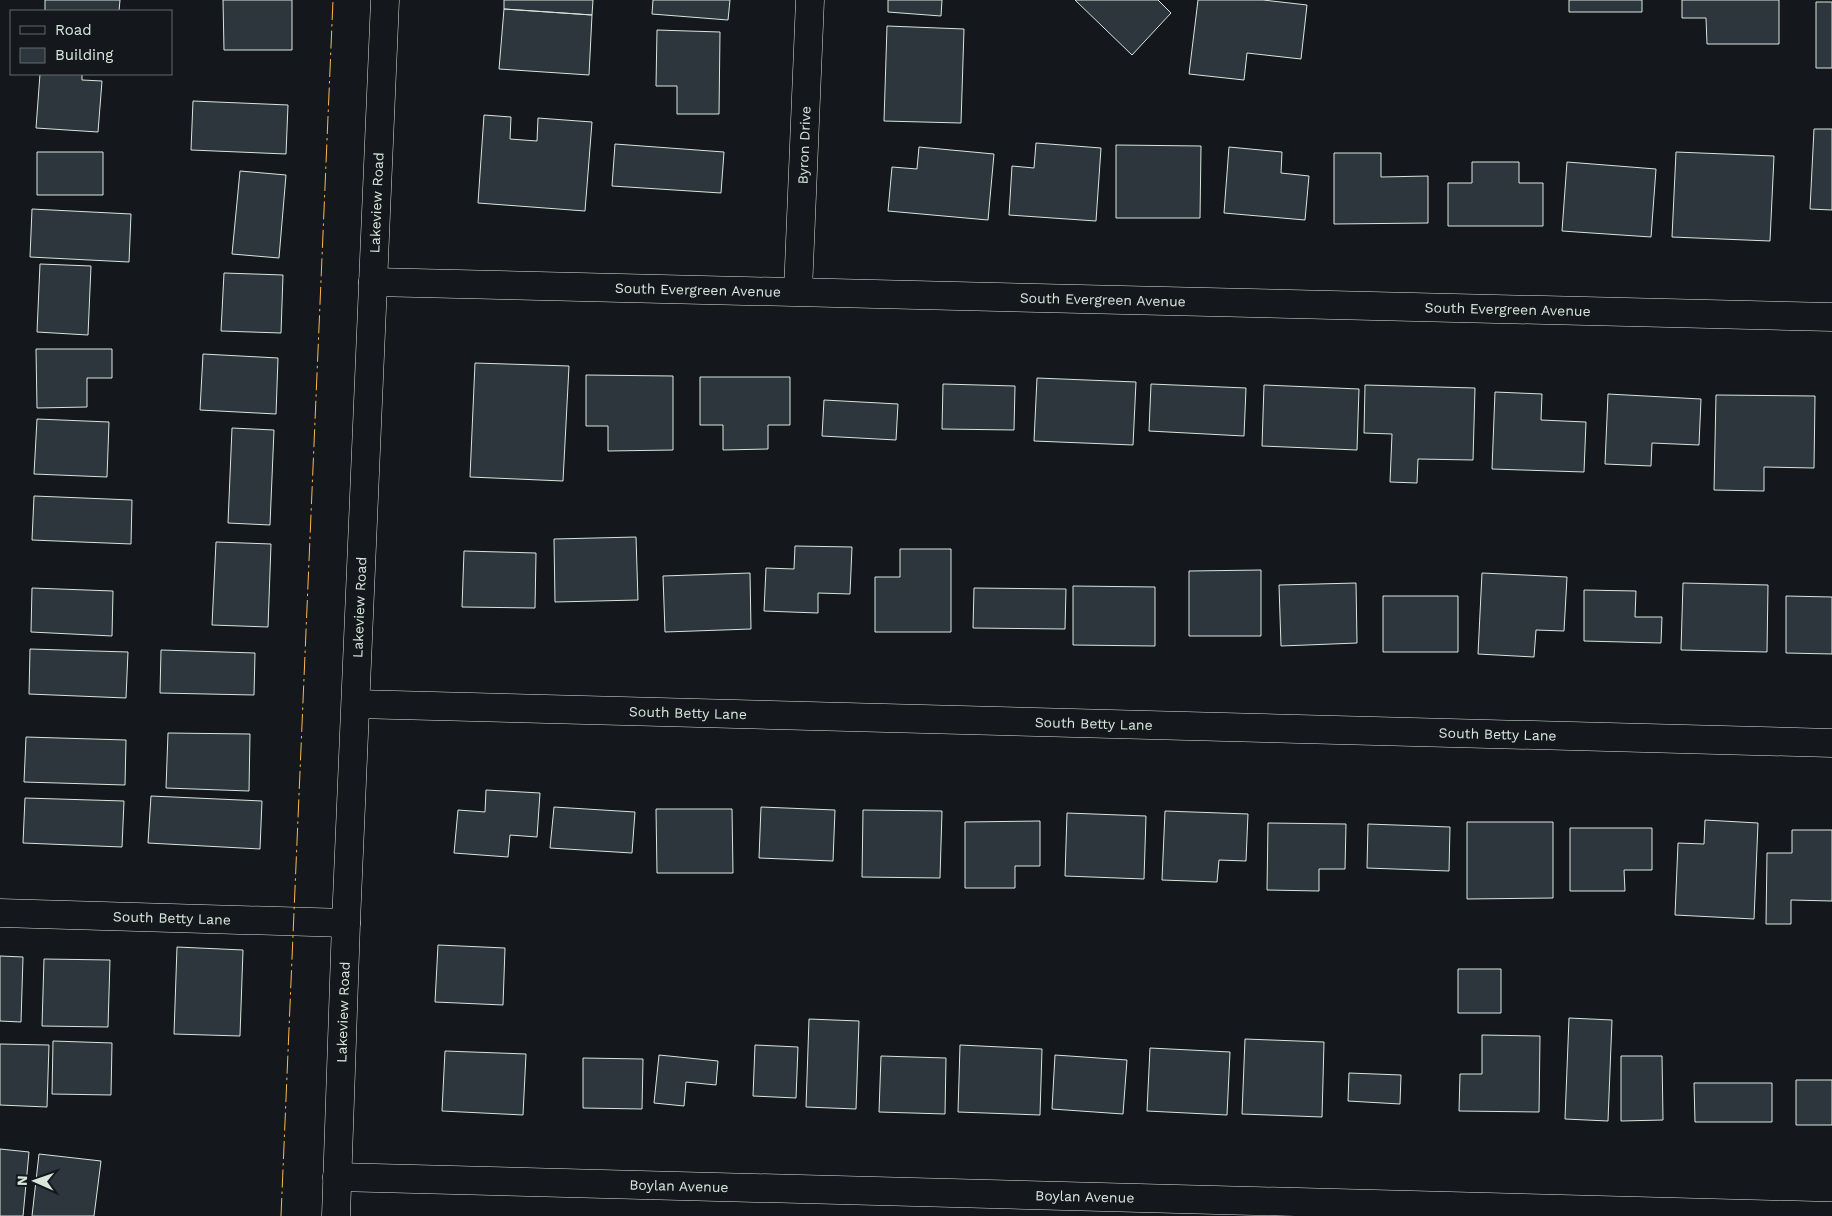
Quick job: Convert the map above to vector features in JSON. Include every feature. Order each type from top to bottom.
[{"type":"street","name":"Lakeview Road","points":[[336,1216],[346,923],[386,0]]},
{"type":"street","name":"Byron Drive","points":[[798,291],[810,0]]},
{"type":"street","name":"South Evergreen Avenue","points":[[373,282],[1832,317]]},
{"type":"street","name":"South Betty Lane","points":[[356,704],[1832,743]]},
{"type":"street","name":"South Betty Lane","points":[[0,913],[346,923]]},
{"type":"street","name":"Boylan Avenue","points":[[337,1177],[1832,1216]]},
{"type":"building","points":[[45,0],[120,0],[119,10],[45,10]]},
{"type":"building","points":[[223,0],[292,0],[292,50],[224,50]]},
{"type":"building","points":[[504,0],[593,0],[592,15],[504,9]]},
{"type":"building","points":[[653,0],[730,0],[728,20],[652,14]]},
{"type":"building","points":[[888,0],[942,0],[941,16],[888,12]]},
{"type":"building","points":[[1075,0],[1158,0],[1171,13],[1132,55]]},
{"type":"building","points":[[1198,0],[1263,0],[1307,5],[1301,59],[1247,53],[1244,80],[1189,74]]},
{"type":"building","points":[[1569,0],[1642,0],[1642,12],[1569,12]]},
{"type":"building","points":[[1682,0],[1779,0],[1779,44],[1707,44],[1706,18],[1682,18]]},
{"type":"building","points":[[1816,2],[1832,2],[1832,68],[1816,68]]},
{"type":"building","points":[[504,9],[592,15],[589,75],[499,69]]},
{"type":"building","points":[[887,26],[964,29],[961,123],[884,121]]},
{"type":"building","points":[[657,30],[720,32],[719,114],[677,114],[677,86],[656,86]]},
{"type":"building","points":[[40,75],[82,75],[82,80],[102,81],[98,132],[36,128]]},
{"type":"building","points":[[193,101],[288,105],[286,154],[191,150]]},
{"type":"building","points":[[484,115],[511,117],[510,139],[537,141],[538,118],[592,122],[585,211],[478,203]]},
{"type":"building","points":[[1814,129],[1832,129],[1832,210],[1810,209]]},
{"type":"building","points":[[1036,143],[1101,148],[1096,221],[1009,215],[1012,166],[1034,168]]},
{"type":"building","points":[[615,144],[724,152],[721,193],[612,186]]},
{"type":"building","points":[[1116,145],[1201,146],[1200,218],[1116,218]]},
{"type":"building","points":[[919,147],[994,154],[988,220],[888,211],[892,167],[917,169]]},
{"type":"building","points":[[1229,147],[1282,152],[1281,173],[1309,176],[1305,220],[1224,213]]},
{"type":"building","points":[[37,152],[103,152],[103,195],[37,195]]},
{"type":"building","points":[[1676,152],[1774,156],[1770,241],[1672,237]]},
{"type":"building","points":[[1334,153],[1381,153],[1381,177],[1428,176],[1428,223],[1334,224]]},
{"type":"building","points":[[1472,162],[1519,162],[1519,183],[1543,183],[1543,226],[1448,226],[1448,183],[1472,183]]},
{"type":"building","points":[[1567,162],[1656,169],[1651,237],[1562,231]]},
{"type":"building","points":[[240,171],[286,175],[279,258],[232,254]]},
{"type":"building","points":[[32,209],[131,214],[129,262],[30,257]]},
{"type":"building","points":[[40,264],[91,266],[88,335],[37,332]]},
{"type":"building","points":[[224,273],[283,275],[281,333],[221,331]]},
{"type":"building","points":[[36,349],[112,349],[112,378],[87,378],[87,407],[37,408]]},
{"type":"building","points":[[203,354],[278,358],[276,414],[200,410]]},
{"type":"building","points":[[475,363],[569,366],[563,481],[470,477]]},
{"type":"building","points":[[586,375],[673,376],[673,450],[608,451],[608,426],[586,426]]},
{"type":"building","points":[[700,377],[790,377],[790,425],[768,425],[768,449],[723,450],[723,425],[700,425]]},
{"type":"building","points":[[1037,378],[1136,382],[1133,445],[1034,441]]},
{"type":"building","points":[[943,384],[1015,386],[1014,430],[942,429]]},
{"type":"building","points":[[1151,384],[1246,388],[1244,436],[1149,431]]},
{"type":"building","points":[[1264,385],[1359,389],[1357,450],[1262,446]]},
{"type":"building","points":[[1365,385],[1475,388],[1473,460],[1418,459],[1417,483],[1390,482],[1392,434],[1364,433]]},
{"type":"building","points":[[1495,392],[1542,394],[1541,420],[1586,422],[1584,472],[1492,469]]},
{"type":"building","points":[[1608,394],[1701,399],[1699,445],[1652,443],[1651,466],[1605,464]]},
{"type":"building","points":[[1716,395],[1815,396],[1814,468],[1764,467],[1764,491],[1714,490]]},
{"type":"building","points":[[824,400],[898,404],[896,440],[822,436]]},
{"type":"building","points":[[37,419],[109,422],[107,477],[34,474]]},
{"type":"building","points":[[232,428],[274,430],[270,525],[228,523]]},
{"type":"building","points":[[34,496],[132,500],[131,544],[32,540]]},
{"type":"building","points":[[636,537],[638,600],[555,602],[554,539]]},
{"type":"building","points":[[216,542],[271,544],[268,627],[212,625]]},
{"type":"building","points":[[795,546],[852,547],[850,594],[818,593],[818,613],[764,611],[766,568],[794,569]]},
{"type":"building","points":[[900,549],[951,549],[951,632],[875,632],[875,577],[900,577]]},
{"type":"building","points":[[464,551],[536,553],[535,608],[462,607]]},
{"type":"building","points":[[1261,570],[1261,636],[1189,636],[1189,571]]},
{"type":"building","points":[[750,573],[751,629],[665,632],[663,576]]},
{"type":"building","points":[[1482,573],[1567,577],[1564,631],[1536,630],[1534,657],[1478,654]]},
{"type":"building","points":[[1356,583],[1357,643],[1281,646],[1279,585]]},
{"type":"building","points":[[1683,583],[1768,585],[1767,652],[1681,650]]},
{"type":"building","points":[[1073,586],[1155,587],[1155,646],[1073,645]]},
{"type":"building","points":[[32,588],[113,591],[112,636],[31,632]]},
{"type":"building","points":[[974,588],[1066,589],[1065,629],[973,628]]},
{"type":"building","points":[[1584,590],[1636,591],[1635,617],[1662,617],[1661,643],[1584,641]]},
{"type":"building","points":[[1383,596],[1458,596],[1458,652],[1383,652]]},
{"type":"building","points":[[1786,596],[1832,597],[1832,654],[1786,653]]},
{"type":"building","points":[[30,649],[128,652],[126,698],[29,694]]},
{"type":"building","points":[[161,650],[255,653],[254,695],[160,693]]},
{"type":"building","points":[[168,733],[250,734],[249,791],[166,788]]},
{"type":"building","points":[[26,737],[126,740],[125,785],[24,782]]},
{"type":"building","points":[[486,790],[540,793],[537,837],[510,835],[508,857],[454,853],[458,810],[485,812]]},
{"type":"building","points":[[151,796],[262,801],[260,849],[148,843]]},
{"type":"building","points":[[25,798],[124,801],[122,847],[23,843]]},
{"type":"building","points":[[554,807],[635,812],[632,853],[550,848]]},
{"type":"building","points":[[761,807],[835,810],[833,861],[759,858]]},
{"type":"building","points":[[656,809],[732,809],[733,873],[657,873]]},
{"type":"building","points":[[863,810],[942,811],[940,878],[862,877]]},
{"type":"building","points":[[1165,811],[1248,814],[1246,861],[1219,860],[1217,882],[1162,880]]},
{"type":"building","points":[[1067,813],[1146,816],[1144,879],[1065,876]]},
{"type":"building","points":[[1705,820],[1758,823],[1754,919],[1675,915],[1678,843],[1704,844]]},
{"type":"building","points":[[1040,821],[1040,866],[1015,866],[1015,888],[965,888],[965,822]]},
{"type":"building","points":[[1467,822],[1553,822],[1553,898],[1467,899]]},
{"type":"building","points":[[1268,823],[1346,824],[1345,869],[1319,869],[1319,891],[1267,890]]},
{"type":"building","points":[[1368,824],[1450,827],[1449,871],[1367,868]]},
{"type":"building","points":[[1570,828],[1652,828],[1652,870],[1624,870],[1625,891],[1570,891]]},
{"type":"building","points":[[1792,830],[1832,830],[1832,901],[1791,900],[1791,924],[1766,924],[1767,853],[1792,853]]},
{"type":"building","points":[[438,945],[505,948],[503,1005],[435,1002]]},
{"type":"building","points":[[177,947],[243,950],[240,1036],[174,1034]]},
{"type":"building","points":[[0,956],[23,957],[21,1022],[0,1021]]},
{"type":"building","points":[[44,959],[110,960],[108,1027],[42,1026]]},
{"type":"building","points":[[1458,969],[1501,969],[1501,1013],[1458,1013]]},
{"type":"building","points":[[1569,1018],[1612,1020],[1608,1121],[1565,1119]]},
{"type":"building","points":[[809,1019],[859,1021],[856,1109],[806,1107]]},
{"type":"building","points":[[1482,1035],[1540,1036],[1539,1112],[1459,1111],[1460,1074],[1482,1074]]},
{"type":"building","points":[[1245,1039],[1324,1042],[1322,1117],[1242,1114]]},
{"type":"building","points":[[53,1041],[112,1043],[111,1095],[52,1094]]},
{"type":"building","points":[[0,1044],[49,1045],[47,1107],[0,1105]]},
{"type":"building","points":[[755,1045],[798,1047],[796,1098],[753,1096]]},
{"type":"building","points":[[960,1045],[1042,1049],[1040,1115],[958,1112]]},
{"type":"building","points":[[1150,1048],[1230,1052],[1227,1115],[1147,1111]]},
{"type":"building","points":[[445,1051],[526,1054],[523,1115],[442,1111]]},
{"type":"building","points":[[659,1055],[718,1061],[716,1085],[686,1082],[684,1106],[654,1103]]},
{"type":"building","points":[[1055,1055],[1127,1060],[1123,1114],[1052,1109]]},
{"type":"building","points":[[881,1056],[946,1058],[945,1114],[879,1112]]},
{"type":"building","points":[[1621,1056],[1662,1056],[1663,1120],[1621,1121]]},
{"type":"building","points":[[583,1058],[643,1059],[642,1109],[583,1108]]},
{"type":"building","points":[[1349,1073],[1401,1075],[1400,1104],[1348,1101]]},
{"type":"building","points":[[1796,1080],[1832,1080],[1832,1125],[1796,1125]]},
{"type":"building","points":[[1694,1083],[1772,1083],[1772,1122],[1695,1122]]},
{"type":"building","points":[[0,1149],[29,1152],[23,1216],[0,1216]]},
{"type":"building","points":[[39,1154],[101,1161],[94,1216],[32,1216]]},
{"type":"power","points":[[281,1216],[333,0]]}]
